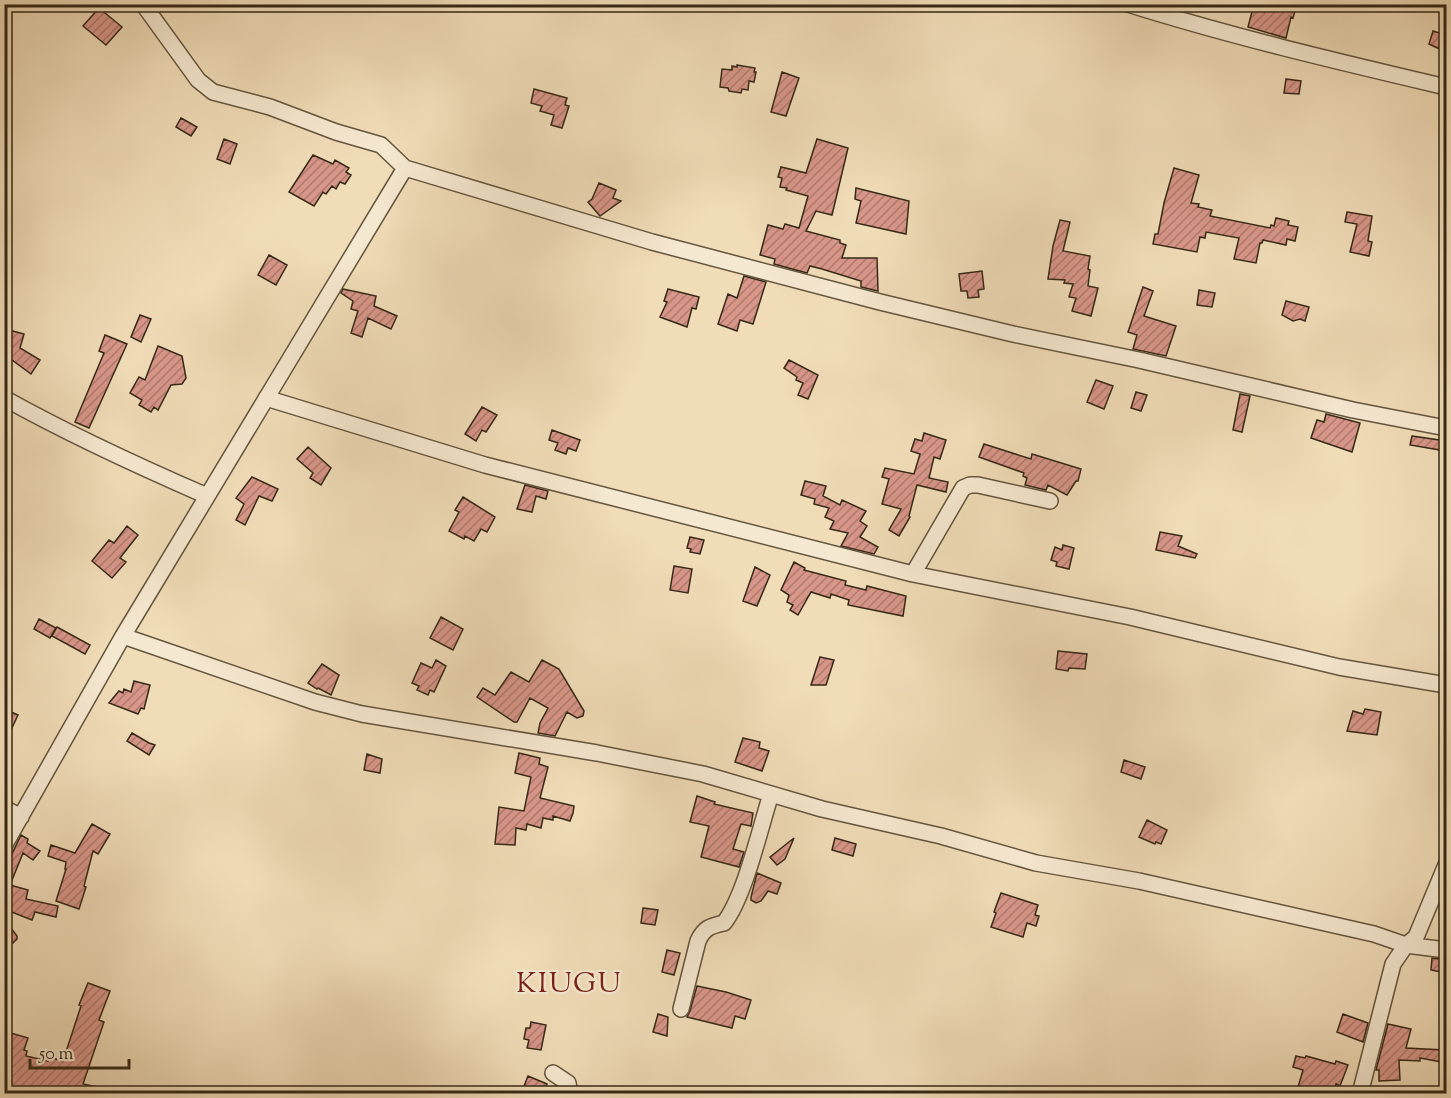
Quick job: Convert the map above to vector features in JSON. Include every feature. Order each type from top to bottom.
[{"type":"street","points":[[143,4],[198,80],[213,92],[270,107],[336,132],[381,145],[405,168],[652,242],[880,302],[1353,410],[1446,428]]},
{"type":"street","points":[[1128,4],[1190,24],[1446,87]]},
{"type":"street","points":[[4,846],[123,636],[405,168]]},
{"type":"street","points":[[4,398],[72,435],[207,496]]},
{"type":"street","points":[[266,398],[485,465],[913,574],[1130,617],[1339,667],[1446,685]]},
{"type":"street","points":[[913,574],[963,488],[978,485],[1050,501]]},
{"type":"street","points":[[123,636],[315,702],[362,714],[597,753],[703,774],[822,809],[941,836],[1036,863],[1139,881],[1374,934],[1406,945],[1446,950]]},
{"type":"street","points":[[681,1009],[698,941],[703,931],[709,926],[724,923],[729,917],[744,879],[771,794]]},
{"type":"street","points":[[4,808],[21,817]]},
{"type":"street","points":[[1360,1094],[1393,964],[1406,945],[1416,937],[1446,865]]},
{"type":"street","points":[[553,1073],[568,1083],[570,1094]]},
{"type":"building","points":[[1254,4],[1297,4],[1286,38],[1248,27]]},
{"type":"building","points":[[99,8],[122,27],[106,45],[83,26]]},
{"type":"building","points":[[1433,31],[1446,35],[1446,52],[1429,44]]},
{"type":"building","points":[[737,65],[755,68],[754,72],[756,72],[754,82],[749,81],[748,90],[742,89],[741,93],[720,87],[722,69],[732,70],[732,66],[737,67]]},
{"type":"building","points":[[782,72],[799,78],[786,116],[771,112]]},
{"type":"building","points":[[1286,79],[1301,81],[1299,94],[1284,93]]},
{"type":"building","points":[[534,89],[567,98],[565,105],[569,106],[562,128],[551,125],[554,115],[540,111],[542,106],[531,103]]},
{"type":"building","points":[[181,118],[197,127],[191,136],[176,127]]},
{"type":"building","points":[[224,139],[237,144],[230,164],[217,159]]},
{"type":"building","points":[[817,139],[848,148],[832,215],[816,211],[806,231],[840,240],[840,243],[846,245],[842,258],[877,258],[878,291],[861,287],[861,281],[822,269],[810,266],[807,273],[774,264],[775,259],[760,255],[768,225],[783,229],[785,224],[799,228],[808,196],[780,187],[782,178],[778,177],[781,167],[806,173]]},
{"type":"building","points":[[313,155],[333,164],[335,160],[349,168],[346,172],[351,175],[345,184],[340,182],[336,189],[332,186],[326,194],[323,192],[314,206],[289,192]]},
{"type":"building","points":[[1174,168],[1199,175],[1191,203],[1212,210],[1210,216],[1270,228],[1271,225],[1274,226],[1276,218],[1289,221],[1288,225],[1298,227],[1295,241],[1287,239],[1286,245],[1263,240],[1260,243],[1256,263],[1234,259],[1239,238],[1206,232],[1205,238],[1200,237],[1197,252],[1153,244],[1155,234],[1158,234]]},
{"type":"building","points":[[599,183],[616,190],[613,198],[621,201],[600,216],[588,202],[592,199]]},
{"type":"building","points":[[856,188],[909,201],[906,234],[856,223],[861,201],[855,199]]},
{"type":"building","points":[[1347,212],[1372,216],[1368,241],[1372,242],[1369,256],[1350,252],[1357,224],[1345,222]]},
{"type":"building","points":[[1060,220],[1070,222],[1063,251],[1090,256],[1088,286],[1098,288],[1091,316],[1072,311],[1076,298],[1069,297],[1073,284],[1064,283],[1065,280],[1048,279]]},
{"type":"building","points":[[269,255],[287,265],[276,285],[258,275]]},
{"type":"building","points":[[982,271],[984,289],[978,290],[979,297],[968,298],[967,291],[961,291],[959,274]]},
{"type":"building","points":[[744,276],[766,282],[753,324],[740,320],[737,331],[718,324],[728,294],[737,298]]},
{"type":"building","points":[[1143,287],[1153,291],[1144,316],[1176,326],[1166,356],[1133,349],[1137,335],[1128,332]]},
{"type":"building","points":[[343,289],[376,296],[374,306],[397,316],[391,329],[368,318],[362,337],[351,333],[358,311],[351,309],[353,301],[341,293]]},
{"type":"building","points":[[668,289],[699,297],[696,309],[692,308],[687,327],[660,317],[667,302],[664,301]]},
{"type":"building","points":[[1199,290],[1215,293],[1212,307],[1197,305]]},
{"type":"building","points":[[1286,301],[1309,307],[1305,321],[1300,319],[1293,321],[1282,315]]},
{"type":"building","points":[[140,315],[151,319],[141,342],[131,337]]},
{"type":"building","points":[[9,330],[24,334],[20,348],[40,360],[31,374],[4,354],[4,335],[7,336]]},
{"type":"building","points":[[105,335],[127,344],[89,428],[75,422],[104,353],[99,351]]},
{"type":"building","points":[[158,346],[182,356],[186,378],[182,384],[171,385],[158,410],[154,407],[151,412],[139,405],[142,400],[130,393],[139,377],[145,380]]},
{"type":"building","points":[[789,360],[818,375],[808,399],[798,395],[803,383],[796,380],[797,377],[784,368]]},
{"type":"building","points":[[1096,380],[1113,386],[1104,409],[1087,402]]},
{"type":"building","points":[[1136,392],[1147,395],[1141,411],[1131,408]]},
{"type":"building","points":[[1240,394],[1250,396],[1242,432],[1233,430]]},
{"type":"building","points":[[482,407],[497,415],[486,432],[482,430],[476,441],[465,434]]},
{"type":"building","points":[[1326,414],[1360,423],[1352,452],[1311,438],[1317,420],[1324,422]]},
{"type":"building","points":[[552,430],[580,440],[576,451],[568,448],[566,454],[555,450],[558,443],[549,440]]},
{"type":"building","points":[[924,433],[946,440],[940,459],[934,457],[929,478],[948,482],[946,492],[917,485],[910,517],[899,536],[889,530],[901,509],[882,504],[889,479],[882,477],[885,468],[914,474],[920,454],[911,451],[915,439],[922,441]]},
{"type":"building","points":[[1412,436],[1446,441],[1446,451],[1410,445]]},
{"type":"building","points":[[984,444],[1031,459],[1032,454],[1081,469],[1078,481],[1067,495],[1048,485],[1046,490],[1025,485],[1027,478],[1023,476],[1024,473],[979,457]]},
{"type":"building","points":[[308,447],[331,468],[321,485],[310,478],[313,473],[297,459]]},
{"type":"building","points":[[252,477],[278,489],[272,501],[259,496],[245,525],[236,520],[244,504],[236,498]]},
{"type":"building","points":[[805,481],[826,486],[823,496],[840,505],[842,500],[866,511],[860,521],[867,526],[860,537],[878,547],[874,554],[841,546],[848,533],[830,529],[834,521],[825,517],[829,508],[814,504],[815,499],[801,495]]},
{"type":"building","points":[[525,485],[548,491],[546,499],[536,496],[532,512],[517,509]]},
{"type":"building","points":[[463,497],[495,517],[487,532],[481,529],[474,541],[465,536],[464,539],[449,531],[459,512],[455,510]]},
{"type":"building","points":[[127,526],[138,535],[120,558],[126,562],[112,578],[92,561],[109,540],[114,543]]},
{"type":"building","points":[[1160,532],[1182,536],[1178,546],[1197,554],[1195,558],[1156,550]]},
{"type":"building","points":[[690,537],[704,540],[700,554],[690,552],[691,549],[687,548]]},
{"type":"building","points":[[1063,545],[1074,548],[1069,569],[1056,566],[1057,562],[1051,560],[1055,547],[1062,550]]},
{"type":"building","points":[[794,562],[805,568],[804,570],[846,581],[845,585],[866,590],[867,586],[906,596],[903,616],[848,605],[849,600],[831,594],[830,598],[811,592],[798,615],[790,610],[793,605],[787,602],[789,595],[781,590]]},
{"type":"building","points":[[674,566],[692,569],[688,593],[670,590]]},
{"type":"building","points":[[755,567],[770,575],[757,606],[743,601]]},
{"type":"building","points":[[441,617],[463,629],[453,650],[430,638]]},
{"type":"building","points":[[39,619],[56,628],[50,638],[34,629]]},
{"type":"building","points":[[57,627],[90,645],[85,654],[52,636]]},
{"type":"building","points":[[1058,651],[1087,654],[1085,669],[1069,668],[1068,671],[1056,669]]},
{"type":"building","points":[[820,657],[834,660],[826,685],[811,685]]},
{"type":"building","points":[[436,660],[446,666],[434,692],[430,690],[428,695],[417,690],[419,686],[412,683],[421,663],[432,668]]},
{"type":"building","points":[[542,660],[559,669],[584,711],[583,716],[577,718],[567,712],[555,736],[538,733],[540,723],[548,708],[530,698],[517,722],[514,722],[477,697],[483,688],[495,695],[511,672],[529,682]]},
{"type":"building","points":[[322,664],[339,675],[331,695],[308,683]]},
{"type":"building","points":[[134,681],[150,685],[144,709],[141,708],[138,714],[109,703],[119,691],[123,693],[124,689],[131,692]]},
{"type":"building","points":[[4,709],[18,715],[4,745]]},
{"type":"building","points":[[1365,709],[1381,712],[1377,735],[1347,731],[1353,711],[1363,714]]},
{"type":"building","points":[[132,733],[155,745],[149,755],[127,741]]},
{"type":"building","points":[[743,738],[760,742],[759,748],[769,751],[762,771],[735,762]]},
{"type":"building","points":[[519,753],[540,758],[539,764],[548,767],[540,798],[574,806],[573,813],[570,821],[553,816],[553,820],[543,818],[541,828],[527,824],[526,830],[516,828],[515,845],[495,844],[499,807],[524,811],[531,777],[515,773]]},
{"type":"building","points":[[367,754],[382,759],[380,773],[364,770]]},
{"type":"building","points":[[1124,760],[1145,767],[1141,779],[1121,772]]},
{"type":"building","points":[[697,796],[715,802],[714,804],[753,813],[751,826],[741,824],[733,849],[744,852],[739,867],[701,857],[709,826],[690,822]]},
{"type":"building","points":[[1147,820],[1167,830],[1161,844],[1156,842],[1155,844],[1139,837]]},
{"type":"building","points":[[92,824],[110,834],[98,854],[93,851],[79,909],[56,901],[66,862],[48,856],[51,845],[75,853]]},
{"type":"building","points":[[21,835],[28,839],[27,843],[40,851],[33,860],[23,853],[10,885],[28,890],[26,899],[58,906],[56,917],[35,912],[32,920],[4,909],[4,861],[8,862]]},
{"type":"building","points":[[794,838],[785,859],[777,865],[770,857]]},
{"type":"building","points":[[835,838],[856,844],[853,856],[832,850]]},
{"type":"building","points":[[757,873],[781,883],[777,894],[768,891],[761,901],[756,903],[751,900],[751,897]]},
{"type":"building","points":[[1001,893],[1038,905],[1035,915],[1039,916],[1036,926],[1027,923],[1023,937],[991,927]]},
{"type":"building","points":[[643,908],[658,910],[655,925],[641,923]]},
{"type":"building","points":[[4,919],[17,936],[13,943],[4,942]]},
{"type":"building","points":[[667,950],[680,953],[674,975],[662,972]]},
{"type":"building","points":[[1432,958],[1446,960],[1446,973],[1431,970]]},
{"type":"building","points":[[88,983],[110,991],[99,1020],[104,1022],[83,1084],[107,1089],[107,1094],[37,1094],[4,1086],[4,1031],[28,1038],[24,1050],[27,1051],[26,1056],[48,1061],[49,1057],[63,1061],[81,1006],[79,1005]]},
{"type":"building","points":[[697,986],[751,1000],[745,1019],[735,1016],[732,1028],[687,1017]]},
{"type":"building","points":[[658,1014],[668,1017],[667,1036],[653,1032]]},
{"type":"building","points":[[1343,1014],[1368,1023],[1363,1042],[1337,1032]]},
{"type":"building","points":[[531,1022],[546,1025],[541,1050],[527,1048],[529,1040],[524,1039],[526,1028],[530,1028]]},
{"type":"building","points":[[1388,1024],[1411,1029],[1406,1048],[1444,1050],[1441,1062],[1420,1058],[1420,1061],[1399,1060],[1400,1080],[1379,1081],[1379,1070],[1376,1070]]},
{"type":"building","points":[[1296,1056],[1305,1058],[1306,1056],[1335,1064],[1336,1061],[1348,1065],[1340,1086],[1336,1084],[1335,1094],[1296,1094],[1303,1070],[1293,1067]]},
{"type":"building","points":[[528,1076],[547,1084],[543,1094],[521,1094]]},
{"type":"district","name":"KIUGU","points":[[569,982]]}]
